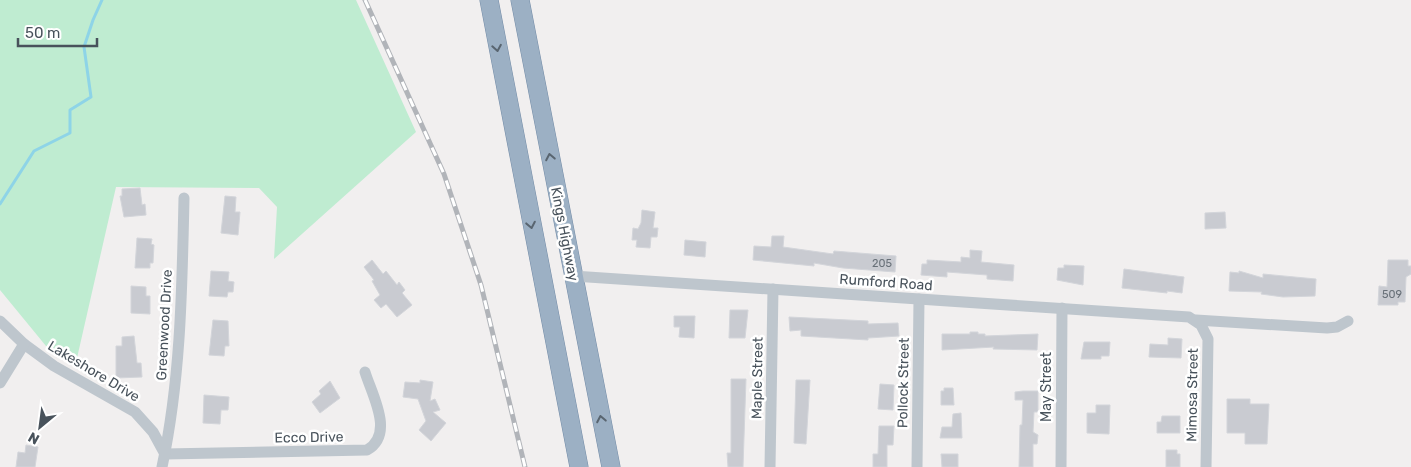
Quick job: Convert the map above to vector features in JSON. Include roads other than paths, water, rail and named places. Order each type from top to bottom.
[{"type":"highway","points":[[489,0],[579,467]]},
{"type":"highway","name":"Kings Highway","points":[[520,0],[611,467]]},
{"type":"street","name":"Greenwood Drive","points":[[162,467],[175,398],[182,296],[184,198]]},
{"type":"street","name":"Rumford Road","points":[[573,276],[1184,316],[1199,322],[1327,328],[1337,327],[1348,321]]},
{"type":"street","name":"Maple Street","points":[[770,467],[773,288]]},
{"type":"street","name":"Pollock Street","points":[[917,467],[919,299]]},
{"type":"street","name":"May Street","points":[[1061,467],[1062,308]]},
{"type":"street","name":"Lakeshore Drive","points":[[0,321],[24,344],[62,371],[135,412],[153,432],[165,454]]},
{"type":"street","name":"Mimosa Street","points":[[1199,322],[1208,339],[1206,467]]},
{"type":"street","points":[[0,383],[24,344]]},
{"type":"street","name":"Ecco Drive","points":[[165,454],[367,450],[376,444],[382,430],[365,372]]},
{"type":"waterway","points":[[0,204],[34,151],[70,133],[70,110],[91,97],[84,47],[102,0]]},
{"type":"railway","points":[[365,0],[444,174],[481,285],[525,467]]}]
